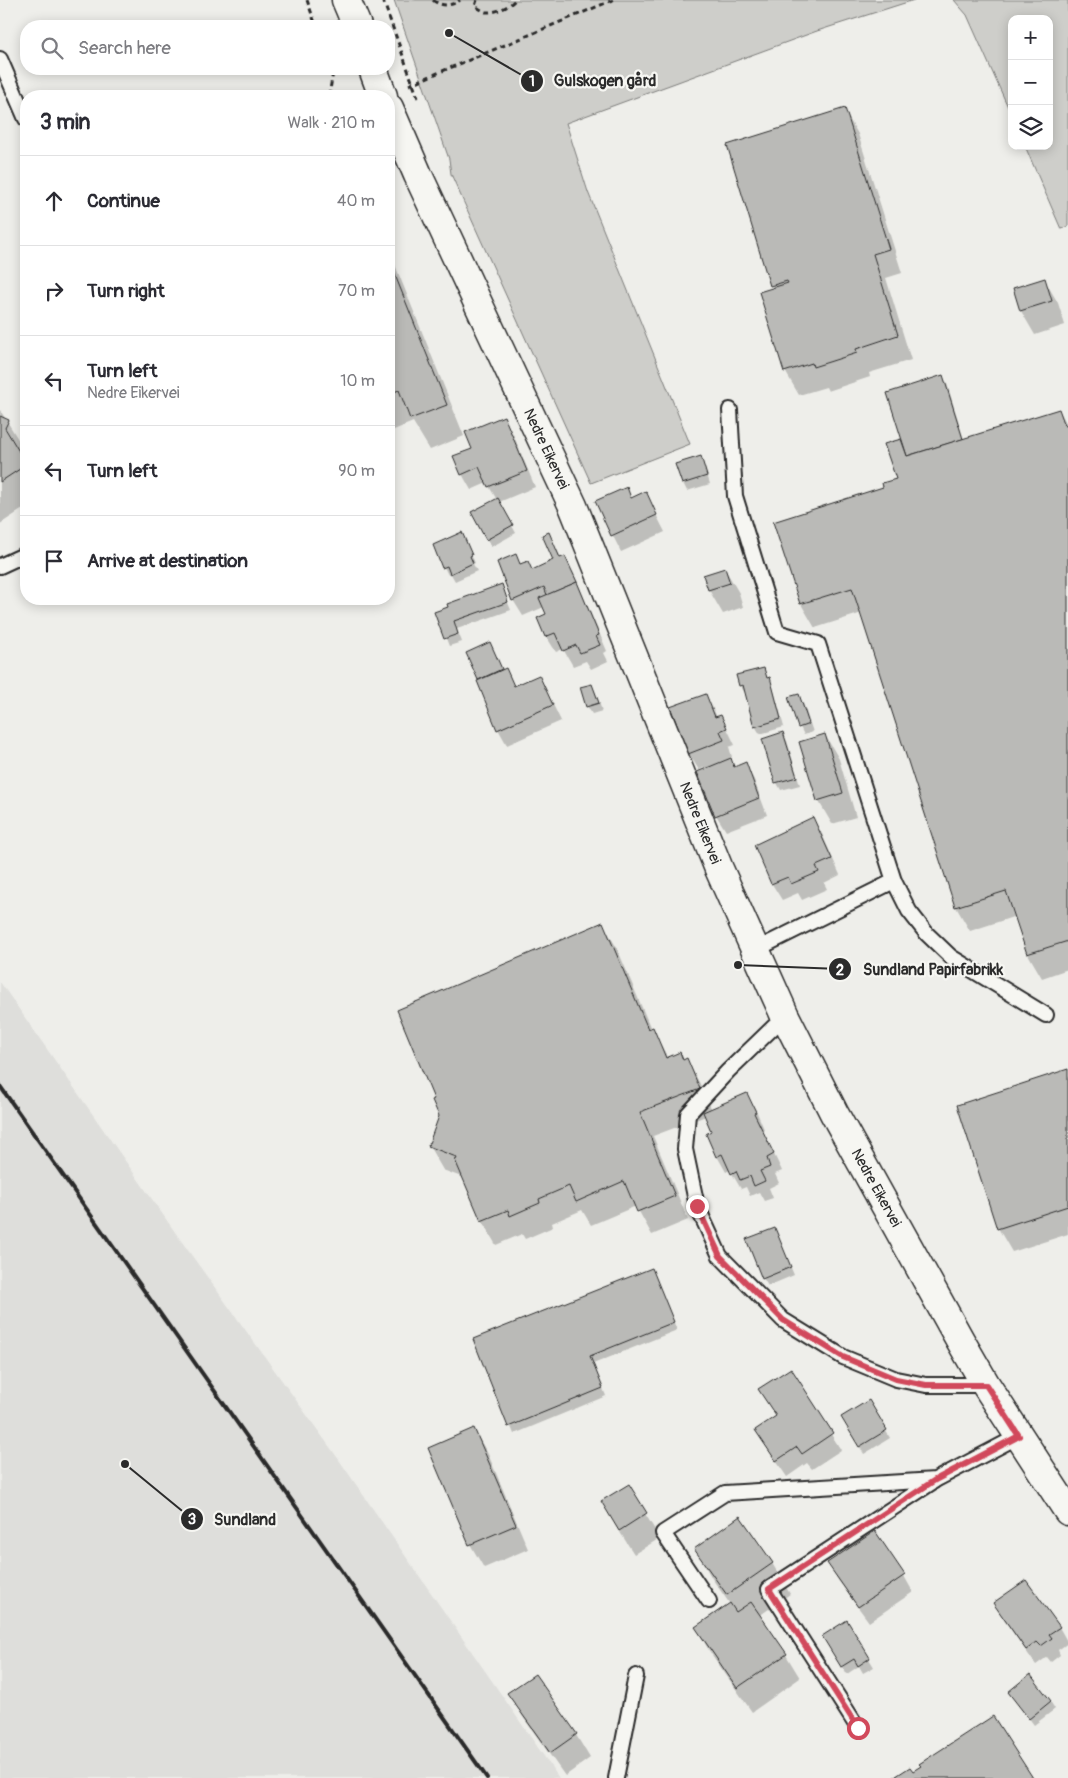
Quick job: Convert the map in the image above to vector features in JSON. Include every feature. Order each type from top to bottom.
[{"type":"main road","points":[[346,0],[354,20]]},
{"type":"main road","name":"Nedre Eikervei","points":[[375,75],[381,90]]},
{"type":"main road","name":"Nedre Eikervei","points":[[395,123],[573,506],[718,869],[785,1016],[834,1113],[986,1385],[1068,1511]]},
{"type":"lane","points":[[0,59],[20,105]]},
{"type":"lane","points":[[730,410],[735,496],[777,632],[818,644],[894,881],[909,910],[927,934],[952,957],[1046,1015]]},
{"type":"lane","points":[[0,566],[20,557]]},
{"type":"lane","points":[[755,950],[894,881]]},
{"type":"lane","points":[[785,1016],[728,1070],[688,1114],[685,1149],[697,1206],[720,1256],[783,1320],[843,1357],[896,1379],[926,1385],[986,1385]]},
{"type":"lane","points":[[858,1728],[769,1589],[935,1480],[1019,1436]]},
{"type":"lane","points":[[709,1601],[663,1532],[725,1493],[935,1480]]},
{"type":"lane","points":[[616,1778],[636,1676]]},
{"type":"path","points":[[307,0],[314,20]]},
{"type":"path","points":[[433,0],[436,3],[450,5],[460,0]]},
{"type":"path","points":[[476,0],[475,6],[485,12],[510,6],[515,0]]},
{"type":"path","points":[[395,96],[613,0]]},
{"type":"path","points":[[330,90],[332,75]]},
{"type":"shaded area","points":[[394,0],[914,0],[817,31],[566,123],[588,192],[690,444],[591,483],[451,174],[449,159]]},
{"type":"shaded area","points":[[954,0],[1068,0],[1068,226],[1061,229],[1027,150],[1053,150],[1053,15],[1008,15],[1008,107],[967,15]]},
{"type":"shaded area","points":[[0,982],[182,1242],[337,1457],[559,1778],[0,1778]]},
{"type":"building","points":[[845,108],[889,249],[873,254],[898,335],[856,349],[857,353],[813,367],[812,363],[784,372],[759,292],[788,283],[787,281],[770,286],[727,145]]},
{"type":"building","points":[[395,275],[447,405],[410,419],[399,390],[395,392]]},
{"type":"building","points":[[1045,278],[1052,301],[1020,311],[1013,288]]},
{"type":"building","points":[[943,375],[963,439],[907,456],[887,393]]},
{"type":"building","points":[[1059,409],[1065,426],[1068,425],[1068,941],[1027,954],[1006,891],[955,907],[852,588],[800,604],[773,522],[883,487],[882,483],[896,479],[884,444],[901,439],[907,456]]},
{"type":"building","points":[[0,416],[9,420],[5,428],[20,453],[20,469],[0,482]]},
{"type":"building","points":[[504,416],[527,471],[488,487],[479,467],[461,475],[453,456],[472,449],[465,432]]},
{"type":"building","points":[[701,456],[707,476],[682,484],[675,464]]},
{"type":"building","points":[[627,487],[631,498],[646,491],[657,515],[611,536],[595,501]]},
{"type":"building","points":[[498,498],[513,525],[486,540],[471,512]]},
{"type":"building","points":[[462,532],[472,555],[470,556],[473,563],[450,574],[447,566],[442,568],[433,545]]},
{"type":"building","points":[[549,532],[560,558],[565,556],[577,582],[547,595],[544,587],[512,601],[497,562],[516,554],[520,564],[528,561],[532,570],[553,560],[542,535]]},
{"type":"building","points":[[725,568],[730,583],[708,590],[703,575]]},
{"type":"building","points":[[577,582],[599,635],[596,636],[600,645],[580,653],[576,645],[563,651],[555,633],[545,637],[537,618],[546,614],[539,598]]},
{"type":"building","points":[[502,584],[508,602],[454,621],[458,634],[444,639],[434,612],[448,607],[447,604]]},
{"type":"building","points":[[490,642],[502,669],[478,680],[466,653]]},
{"type":"building","points":[[506,668],[514,686],[539,675],[553,705],[497,730],[477,681]]},
{"type":"building","points":[[764,668],[767,678],[770,677],[781,719],[754,727],[743,685],[739,686],[736,675]]},
{"type":"building","points":[[592,684],[599,703],[586,707],[580,687]]},
{"type":"building","points":[[706,694],[715,717],[721,715],[727,728],[720,731],[724,740],[688,754],[670,707]]},
{"type":"building","points":[[799,694],[809,724],[798,728],[788,697]]},
{"type":"building","points":[[783,732],[797,777],[775,783],[762,739]]},
{"type":"building","points":[[825,734],[843,793],[817,801],[799,742]]},
{"type":"building","points":[[731,758],[734,767],[746,762],[759,798],[715,816],[697,772]]},
{"type":"building","points":[[813,817],[832,859],[816,866],[819,872],[791,884],[788,877],[771,884],[754,845]]},
{"type":"building","points":[[603,922],[648,1029],[653,1027],[666,1058],[680,1052],[683,1060],[687,1058],[700,1089],[640,1112],[675,1196],[637,1212],[624,1181],[576,1202],[569,1186],[539,1199],[540,1203],[510,1216],[508,1210],[481,1221],[455,1160],[457,1159],[456,1157],[428,1146],[439,1116],[432,1100],[434,1099],[397,1010]]},
{"type":"building","points":[[1068,1069],[1068,1206],[997,1229],[957,1105]]},
{"type":"building","points":[[747,1093],[756,1112],[754,1113],[774,1154],[767,1158],[770,1167],[760,1171],[765,1181],[754,1186],[750,1176],[740,1180],[736,1171],[731,1174],[722,1154],[716,1157],[706,1134],[711,1131],[703,1112]]},
{"type":"building","points":[[775,1228],[791,1267],[762,1279],[746,1239]]},
{"type":"building","points":[[652,1268],[674,1322],[590,1356],[603,1388],[508,1427],[473,1339]]},
{"type":"building","points":[[791,1368],[833,1433],[802,1454],[797,1447],[776,1461],[755,1430],[776,1416],[758,1389]]},
{"type":"building","points":[[869,1400],[887,1430],[859,1447],[841,1417]]},
{"type":"building","points":[[474,1428],[516,1525],[469,1545],[428,1448]]},
{"type":"building","points":[[629,1484],[647,1513],[619,1531],[601,1501]]},
{"type":"building","points":[[740,1516],[773,1563],[727,1595],[694,1549]]},
{"type":"building","points":[[875,1531],[905,1575],[858,1607],[827,1563]]},
{"type":"building","points":[[1026,1580],[1060,1627],[1049,1634],[1052,1638],[1041,1646],[1037,1642],[1026,1650],[993,1603]]},
{"type":"building","points":[[751,1602],[787,1654],[737,1688],[695,1627],[730,1603],[736,1612]]},
{"type":"building","points":[[847,1620],[870,1658],[858,1666],[854,1659],[841,1667],[822,1636]]},
{"type":"building","points":[[535,1674],[577,1734],[550,1753],[507,1693]]},
{"type":"building","points":[[1030,1674],[1051,1701],[1029,1719],[1008,1692]]},
{"type":"building","points":[[993,1716],[1033,1778],[893,1778],[910,1767],[913,1771],[921,1766],[919,1764]]},
{"type":"railway","points":[[0,1086],[487,1778]]},
{"type":"place","name":"Gulskogen gård","points":[[449,33]]},
{"type":"place","name":"Sundland Papirfabrikk","points":[[738,965]]},
{"type":"place","name":"Sundland","points":[[125,1464]]},
{"type":"route","points":[[697,1206],[720,1256],[783,1320],[843,1357],[896,1379],[926,1385],[986,1385],[1019,1436],[935,1480],[769,1589],[858,1728]]}]
